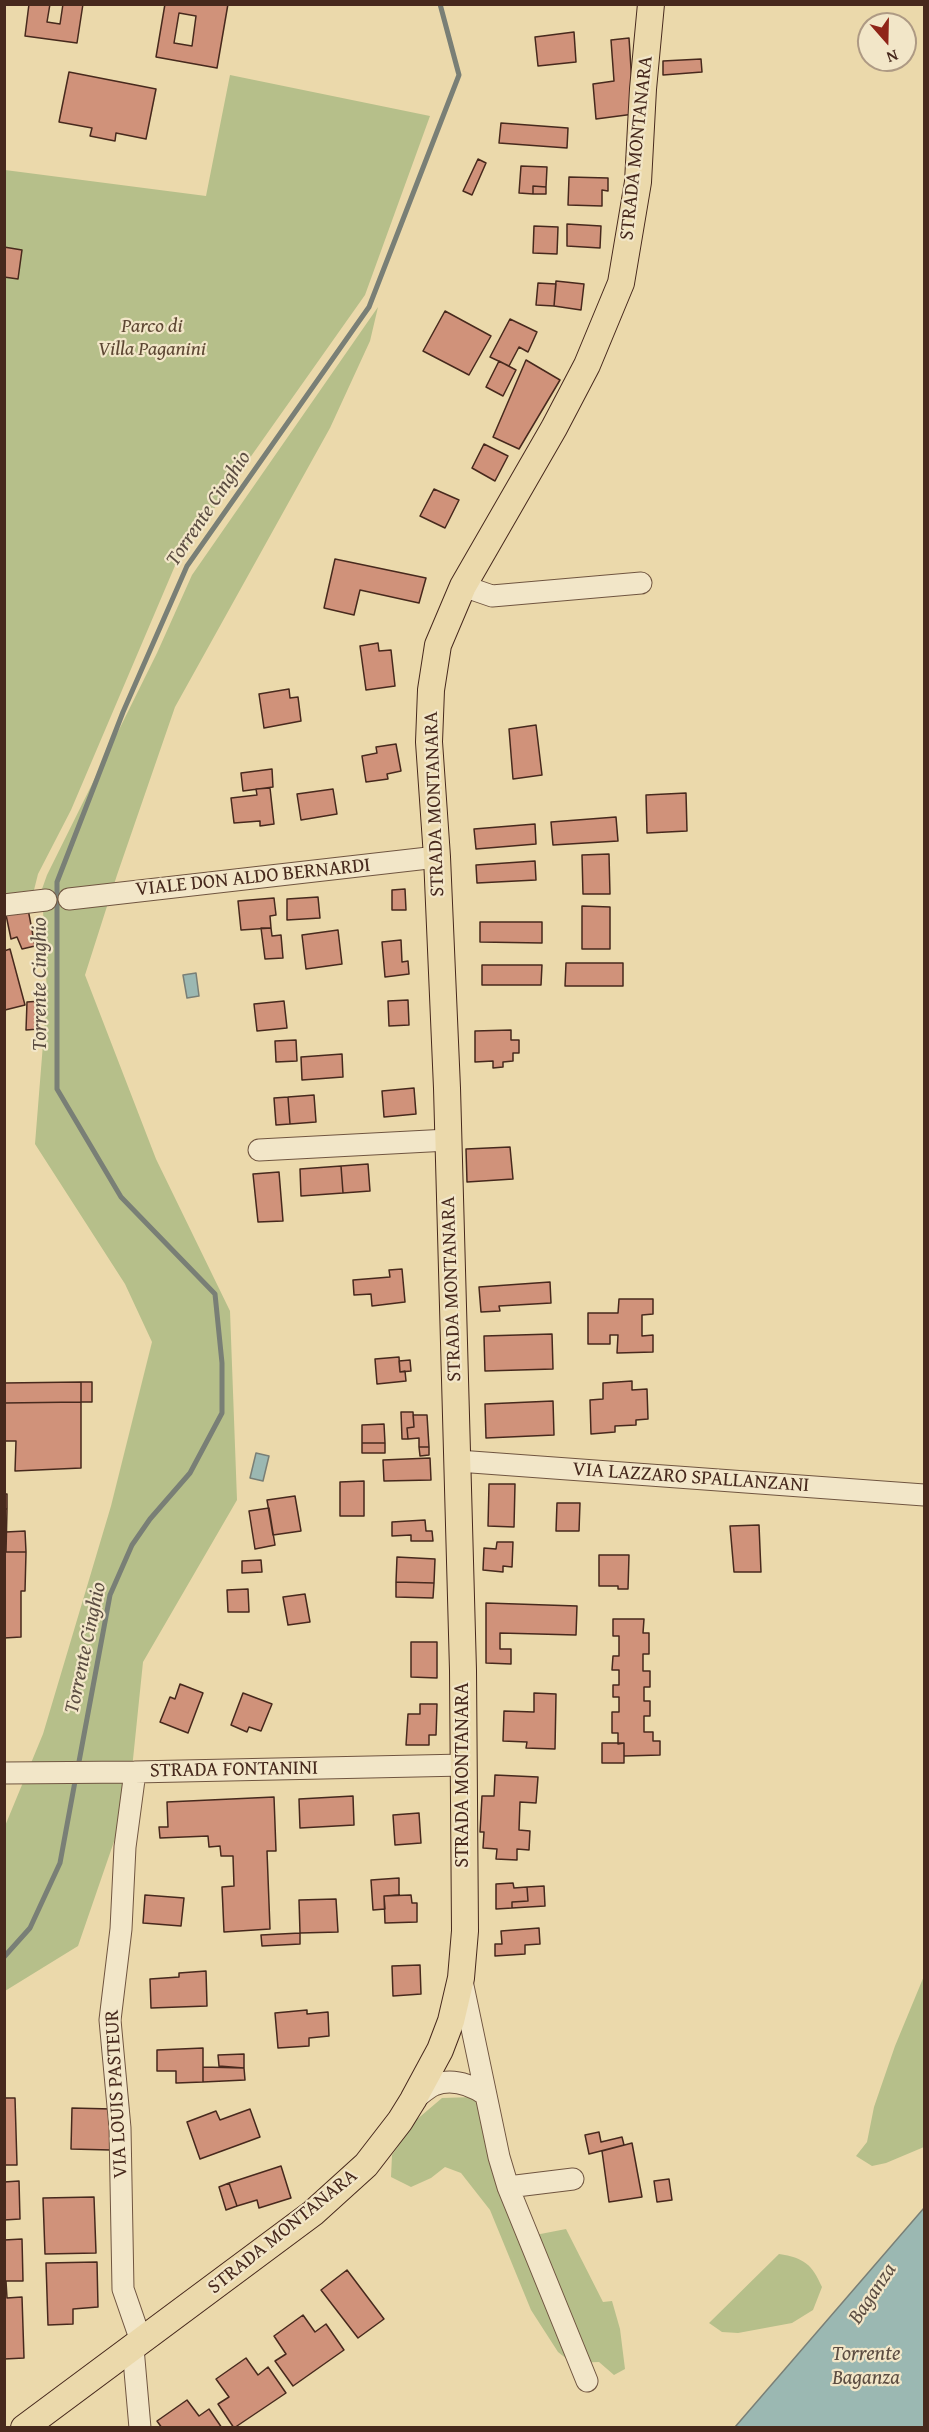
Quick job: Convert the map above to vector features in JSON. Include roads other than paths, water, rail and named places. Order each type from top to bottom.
[{"type":"main road","name":"STRADA MONTANARA","points":[[24,2427],[313,2213],[366,2165],[414,2100],[440,2050],[451,2021],[461,1978],[465,1932],[464,1765],[448,1140],[437,857],[429,742],[431,690],[438,645],[463,586],[554,428],[587,365],[621,284],[638,182],[651,4]]},
{"type":"street","points":[[463,586],[492,596],[641,583]]},
{"type":"street","name":"VIALE DON ALDO BERNARDI","points":[[69,899],[437,857]]},
{"type":"street","points":[[4,905],[46,900]]},
{"type":"street","points":[[259,1150],[448,1140]]},
{"type":"street","name":"VIA LAZZARO SPALLANZANI","points":[[458,1461],[924,1495]]},
{"type":"street","name":"STRADA FONTANINI","points":[[12,1773],[464,1765]]},
{"type":"street","name":"VIA LOUIS PASTEUR","points":[[135,1772],[125,1847],[121,1929],[110,2020],[120,2128],[123,2289],[137,2345],[140,2427]]},
{"type":"street","points":[[461,1978],[508,2187],[587,2380]]},
{"type":"street","points":[[414,2100],[435,2085],[456,2083],[472,2086],[486,2095]]},
{"type":"street","points":[[508,2187],[573,2179]]},
{"type":"water","points":[[196,973],[199,996],[187,998],[183,975]]},
{"type":"water","points":[[256,1453],[269,1456],[263,1481],[250,1478]]},
{"type":"water","name":"Torrente Baganza","points":[[924,2208],[924,2427],[735,2427]]},
{"type":"waterway","name":"Torrente Cinghio","points":[[78,1767],[110,1595],[132,1545],[150,1519],[190,1473],[222,1413],[222,1363],[215,1294],[121,1197],[57,1089],[57,882],[123,712],[187,566],[369,307],[459,75],[440,4]]},
{"type":"waterway","name":"Torrente Cinghio","points":[[4,1957],[30,1928],[60,1863],[76,1776]]},
{"type":"park label","name":"Parco di Villa Paganini","points":[[152,338]]},
{"type":"water label","name":"Baganza","points":[[873,2294]]}]
